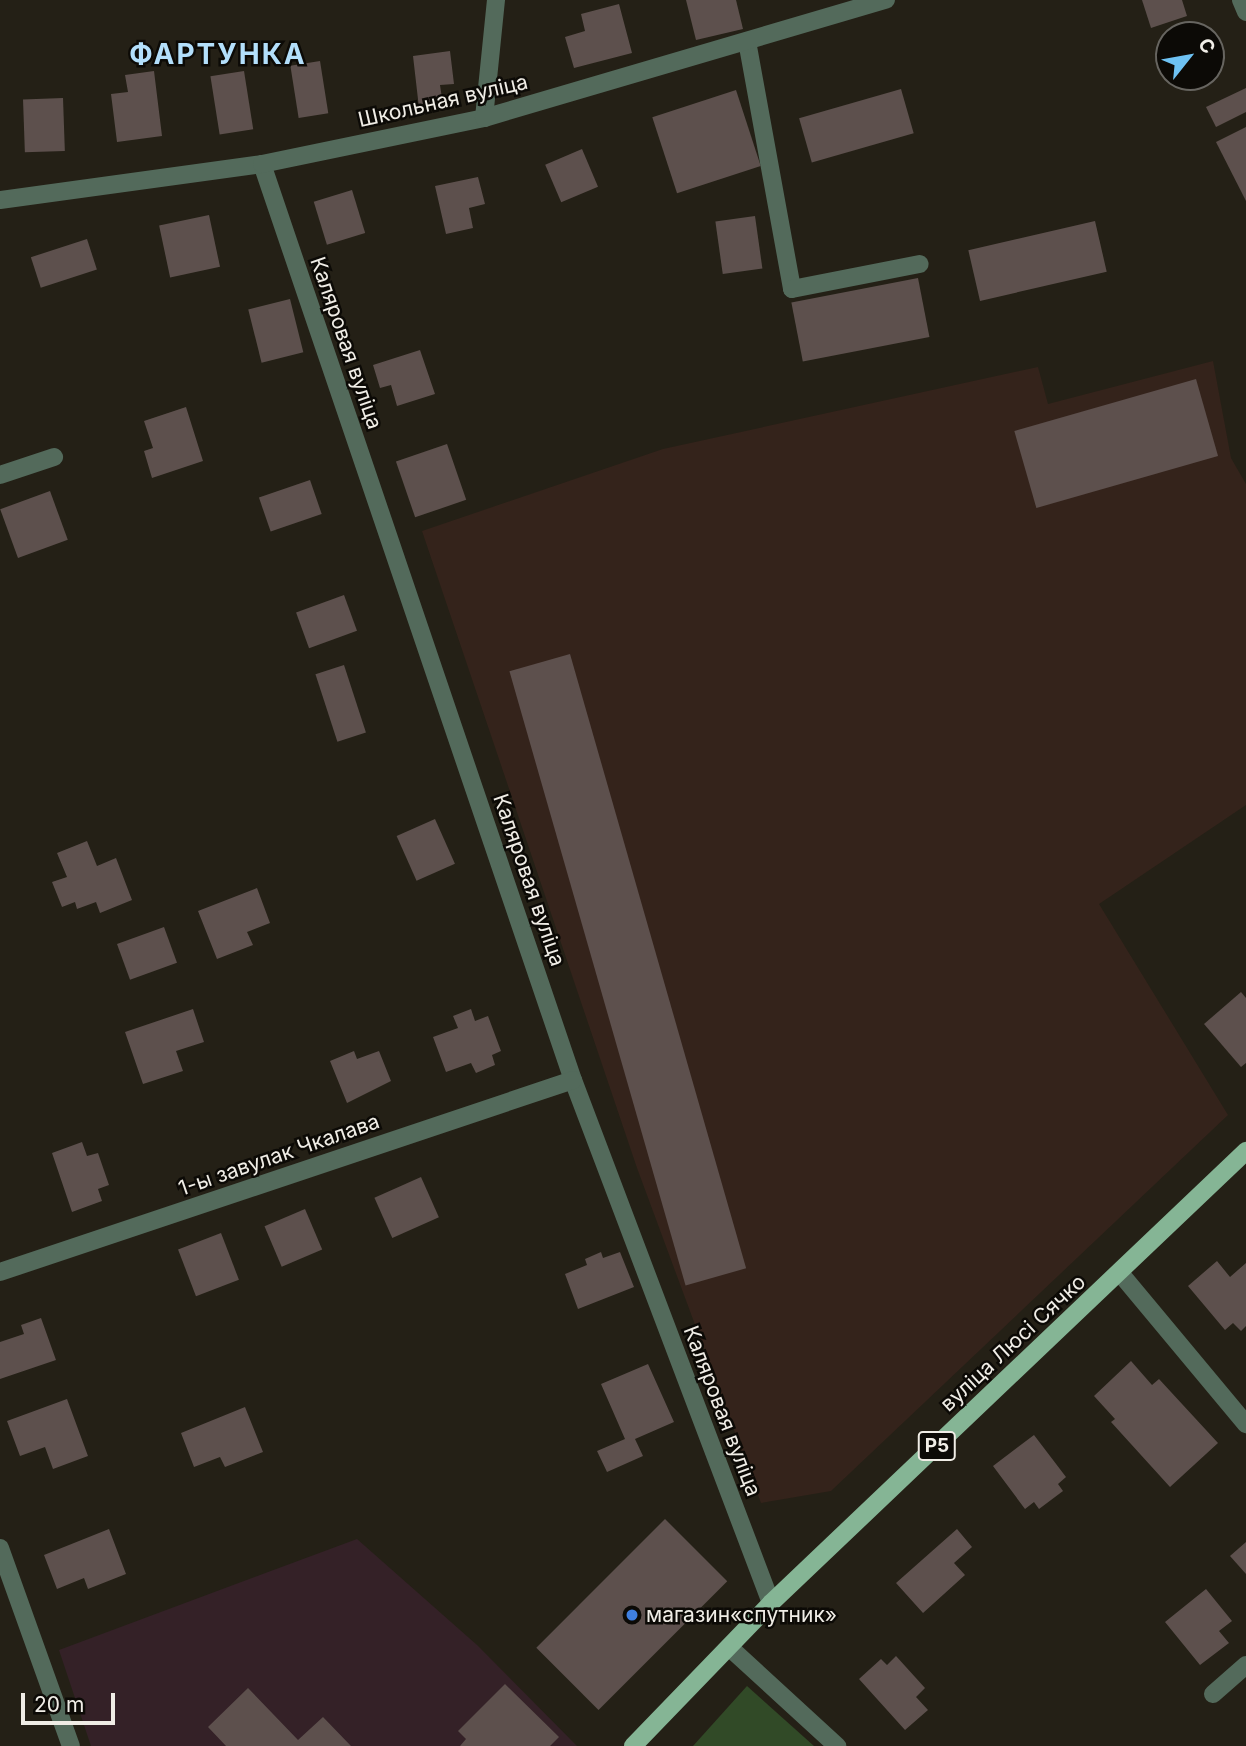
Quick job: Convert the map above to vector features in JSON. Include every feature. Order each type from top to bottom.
[{"type":"main road","name":"вуліца Люсі Сячко","points":[[633,1746],[771,1603],[1246,1151]]},
{"type":"street","points":[[484,118],[496,0]]},
{"type":"street","name":"Школьная вуліца","points":[[0,200],[262,164],[484,118],[886,0]]},
{"type":"street","points":[[1241,0],[1246,12]]},
{"type":"street","points":[[747,41],[792,289],[920,264]]},
{"type":"street","name":"Каляровая вуліца","points":[[262,164],[573,1080],[771,1603]]},
{"type":"street","points":[[0,475],[54,457]]},
{"type":"street","name":"1-ы завулак Чкалава","points":[[0,1272],[573,1080]]},
{"type":"street","points":[[1120,1273],[1246,1424]]},
{"type":"street","points":[[0,1548],[71,1746]]},
{"type":"street","points":[[729,1647],[837,1746]]},
{"type":"street","points":[[1213,1694],[1246,1665]]},
{"type":"shaded area","points":[[1213,361],[1231,458],[1246,484],[1246,805],[1099,904],[1228,1115],[831,1491],[761,1503],[637,1168],[422,531],[663,449],[1038,367],[1048,404]]},
{"type":"shaded area","points":[[357,1539],[477,1645],[577,1746],[91,1746],[59,1650]]},
{"type":"green space","points":[[747,1686],[814,1746],[693,1746]]},
{"type":"building","points":[[686,0],[736,0],[743,29],[696,40]]},
{"type":"building","points":[[1142,0],[1182,0],[1187,16],[1172,21],[1155,21],[1155,27],[1151,28]]},
{"type":"building","points":[[619,4],[632,53],[574,68],[565,37],[585,31],[581,14]]},
{"type":"building","points":[[450,51],[454,84],[440,85],[443,105],[419,108],[413,56]]},
{"type":"building","points":[[320,61],[328,113],[299,118],[290,66]]},
{"type":"building","points":[[154,71],[162,136],[117,142],[111,94],[128,92],[125,75]]},
{"type":"building","points":[[244,71],[253,129],[220,135],[210,76]]},
{"type":"building","points":[[1246,88],[1246,112],[1216,127],[1206,107]]},
{"type":"building","points":[[901,89],[914,133],[812,162],[799,118]]},
{"type":"building","points":[[736,90],[761,166],[677,193],[652,117]]},
{"type":"building","points":[[63,98],[65,151],[25,152],[23,99]]},
{"type":"building","points":[[1246,127],[1246,201],[1216,142]]},
{"type":"building","points":[[582,149],[598,187],[561,202],[545,165]]},
{"type":"building","points":[[478,177],[485,204],[469,208],[473,228],[446,234],[435,186]]},
{"type":"building","points":[[352,190],[365,233],[327,245],[314,202]]},
{"type":"building","points":[[209,215],[220,267],[170,277],[159,226]]},
{"type":"building","points":[[755,216],[762,268],[723,274],[715,222]]},
{"type":"building","points":[[1095,221],[1107,272],[980,301],[968,250]]},
{"type":"building","points":[[87,239],[97,269],[41,288],[31,257]]},
{"type":"building","points":[[918,278],[929,337],[803,362],[791,303]]},
{"type":"building","points":[[290,299],[303,352],[262,363],[248,309]]},
{"type":"building","points":[[420,350],[435,394],[397,406],[391,385],[380,388],[373,365]]},
{"type":"building","points":[[1196,379],[1218,456],[1036,508],[1014,431]]},
{"type":"building","points":[[186,407],[203,461],[152,478],[144,451],[153,448],[144,421]]},
{"type":"building","points":[[447,444],[466,500],[415,517],[396,462]]},
{"type":"building","points":[[310,480],[322,514],[271,532],[259,498]]},
{"type":"building","points":[[50,491],[68,540],[18,558],[0,509]]},
{"type":"building","points":[[344,595],[357,631],[309,648],[296,612]]},
{"type":"building","points":[[570,654],[746,1268],[686,1286],[509,671]]},
{"type":"building","points":[[344,665],[366,733],[337,742],[315,674]]},
{"type":"building","points":[[435,819],[455,864],[417,881],[397,836]]},
{"type":"building","points":[[87,841],[97,866],[116,858],[132,900],[100,913],[96,902],[77,909],[75,902],[62,907],[52,882],[67,877],[57,853]]},
{"type":"building","points":[[257,888],[270,923],[247,932],[253,945],[217,959],[198,911]]},
{"type":"building","points":[[164,927],[177,963],[130,980],[117,944]]},
{"type":"building","points":[[1241,992],[1246,998],[1246,1063],[1241,1067],[1204,1024]]},
{"type":"building","points":[[193,1009],[204,1042],[176,1051],[183,1071],[143,1084],[125,1032]]},
{"type":"building","points":[[471,1009],[475,1021],[488,1016],[501,1051],[492,1055],[495,1065],[476,1073],[471,1063],[446,1072],[433,1037],[458,1028],[453,1016]]},
{"type":"building","points":[[354,1051],[357,1059],[379,1051],[391,1081],[347,1103],[330,1061]]},
{"type":"building","points":[[82,1142],[87,1156],[98,1153],[109,1185],[98,1189],[102,1201],[72,1212],[52,1153]]},
{"type":"building","points":[[421,1177],[439,1217],[392,1238],[374,1198]]},
{"type":"building","points":[[305,1209],[322,1250],[282,1267],[264,1226]]},
{"type":"building","points":[[221,1233],[239,1280],[196,1296],[178,1249]]},
{"type":"building","points":[[601,1252],[603,1258],[620,1252],[634,1287],[578,1309],[565,1274],[587,1265],[585,1259]]},
{"type":"building","points":[[1217,1261],[1230,1277],[1246,1263],[1246,1326],[1241,1331],[1233,1323],[1225,1330],[1188,1286]]},
{"type":"building","points":[[41,1318],[56,1360],[0,1379],[0,1342],[24,1334],[21,1325]]},
{"type":"building","points":[[1131,1361],[1152,1385],[1159,1379],[1218,1443],[1170,1487],[1111,1422],[1115,1419],[1094,1396]]},
{"type":"building","points":[[648,1364],[674,1422],[635,1439],[643,1456],[607,1472],[597,1451],[625,1439],[601,1384]]},
{"type":"building","points":[[67,1399],[88,1456],[53,1469],[45,1447],[20,1456],[7,1421]]},
{"type":"building","points":[[245,1407],[263,1452],[225,1467],[220,1457],[194,1467],[181,1433]]},
{"type":"building","points":[[1034,1435],[1066,1477],[1058,1484],[1063,1491],[1039,1509],[1034,1502],[1025,1509],[993,1466]]},
{"type":"building","name":"магазин«спутник»","points":[[665,1519],[727,1581],[599,1710],[536,1648]]},
{"type":"building","points":[[109,1529],[126,1574],[88,1589],[84,1578],[57,1589],[44,1555]]},
{"type":"building","points":[[957,1529],[972,1547],[954,1563],[965,1575],[923,1613],[896,1583]]},
{"type":"building","points":[[1246,1542],[1246,1574],[1230,1556]]},
{"type":"building","points":[[1206,1589],[1232,1621],[1219,1631],[1229,1643],[1200,1665],[1165,1622]]},
{"type":"building","points":[[896,1656],[925,1688],[916,1697],[928,1710],[905,1730],[859,1679],[881,1659],[887,1665]]},
{"type":"building","points":[[505,1684],[559,1737],[550,1746],[460,1746],[466,1739],[458,1731]]},
{"type":"building","points":[[248,1688],[298,1740],[323,1717],[351,1746],[226,1746],[208,1727]]},
{"type":"place","name":"магазин«спутник»","points":[[632,1615]]},
{"type":"district","name":"ФАРТУНКА","points":[[218,54]]}]
